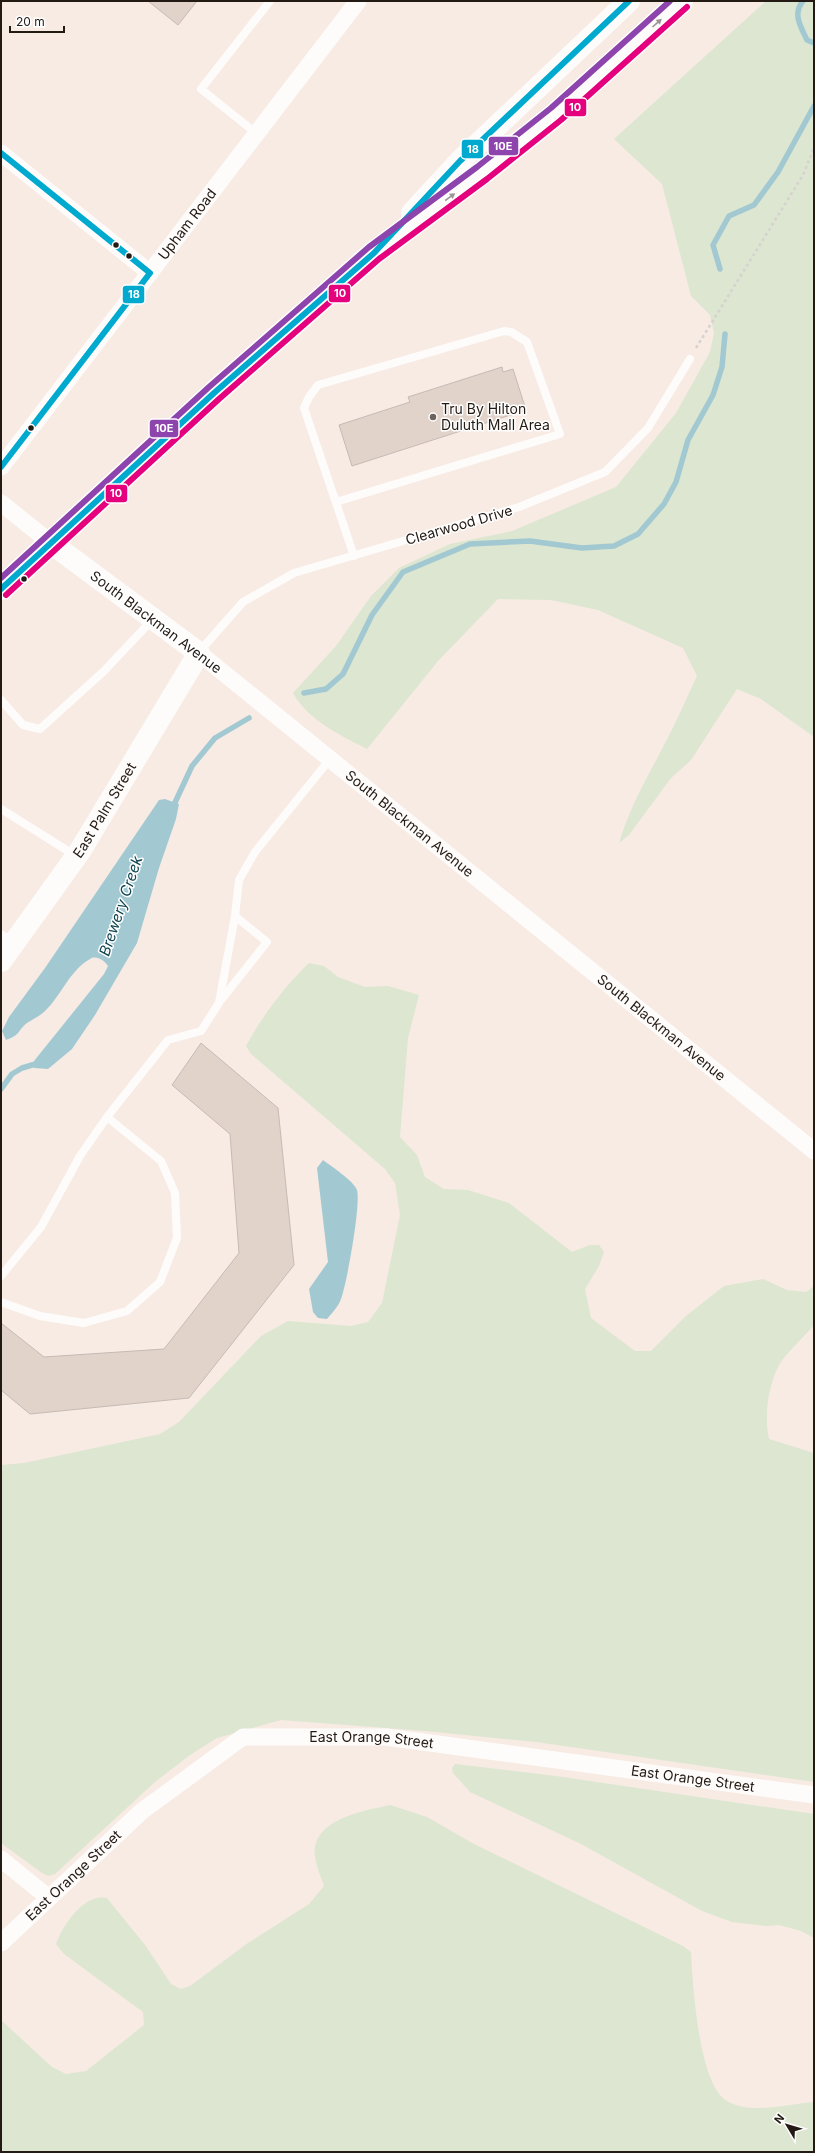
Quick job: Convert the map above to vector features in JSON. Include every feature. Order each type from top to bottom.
[{"type":"main road","points":[[374,253],[460,161],[629,1]]},
{"type":"main road","points":[[1,589],[214,393],[374,253],[482,173],[556,114],[682,1]]},
{"type":"main road","name":"South Blackman Avenue","points":[[50,543],[199,653]]},
{"type":"main road","name":"East Palm Street","points":[[5,946],[76,856],[199,653]]},
{"type":"street","name":"Upham Road","points":[[1,467],[358,1]]},
{"type":"street","points":[[1,153],[150,273]]},
{"type":"street","name":"South Blackman Avenue","points":[[1,503],[50,543]]},
{"type":"street","name":"South Blackman Avenue","points":[[199,653],[814,1151]]},
{"type":"street","name":"East Orange Street","points":[[1,1943],[142,1811],[243,1737],[386,1737],[814,1795]]},
{"type":"street","points":[[1,1859],[49,1898]]},
{"type":"lane","points":[[257,134],[200,89],[270,1]]},
{"type":"lane","points":[[336,502],[560,434],[527,342],[511,332],[504,331],[318,385],[309,397],[304,408],[354,556]]},
{"type":"lane","name":"Clearwood Drive","points":[[199,653],[242,602],[294,573],[519,507],[605,472],[648,428],[690,359]]},
{"type":"lane","points":[[1,700],[23,725],[40,729],[104,671],[153,619]]},
{"type":"lane","points":[[219,1003],[235,916],[238,880],[252,858],[330,759]]},
{"type":"lane","points":[[1,809],[76,856]]},
{"type":"lane","points":[[1,1276],[41,1227],[80,1156],[107,1117],[168,1040],[201,1031],[219,1003],[268,942],[235,916]]},
{"type":"lane","points":[[1,1302],[40,1316],[84,1323],[128,1311],[160,1282],[177,1238],[175,1193],[161,1160],[107,1117]]},
{"type":"path","points":[[690,359],[803,175],[814,148]]},
{"type":"green space","points":[[766,1],[814,1],[814,737],[761,699],[737,689],[691,760],[671,778],[629,835],[619,843],[634,804],[673,728],[697,676],[683,648],[598,610],[551,600],[498,599],[438,661],[367,749],[316,719],[299,703],[293,693],[336,646],[371,596],[399,568],[450,544],[512,531],[616,487],[676,413],[710,352],[714,333],[710,315],[691,296],[662,184],[614,139]]},
{"type":"green space","points":[[309,963],[324,966],[338,977],[365,987],[388,986],[419,995],[408,1038],[400,1137],[417,1155],[425,1177],[444,1189],[468,1190],[509,1203],[572,1252],[590,1245],[599,1245],[604,1252],[599,1266],[585,1289],[591,1318],[635,1351],[651,1351],[686,1316],[724,1286],[763,1279],[787,1290],[806,1292],[814,1286],[814,1325],[790,1351],[778,1367],[769,1393],[767,1421],[769,1439],[814,1453],[814,1782],[536,1742],[425,1731],[281,1720],[217,1738],[190,1755],[155,1782],[55,1874],[48,1876],[42,1873],[1,1843],[1,1465],[24,1463],[160,1434],[179,1422],[261,1336],[288,1321],[351,1326],[368,1322],[382,1303],[400,1215],[395,1183],[385,1169],[251,1054],[246,1046],[274,1002],[291,981]]},
{"type":"green space","points":[[455,1764],[556,1776],[814,1814],[814,1938],[801,1931],[779,1925],[767,1926],[732,1922],[702,1911],[581,1844],[470,1792],[453,1773],[452,1768]]},
{"type":"green space","points":[[390,1805],[427,1817],[474,1844],[683,1946],[691,1952],[693,1986],[703,2055],[709,2075],[717,2091],[727,2101],[736,2105],[747,2107],[770,2108],[814,2102],[814,2152],[1,2152],[1,2020],[52,2067],[66,2074],[86,2071],[144,2025],[143,2012],[64,1954],[56,1944],[69,1920],[83,1905],[90,1900],[107,1898],[145,1945],[171,1984],[181,1989],[190,1986],[248,1943],[309,1904],[324,1886],[317,1868],[315,1856],[316,1843],[321,1833],[330,1825],[354,1814]]},
{"type":"water","points":[[165,799],[179,804],[176,819],[159,868],[137,943],[95,1015],[72,1049],[48,1069],[34,1068],[34,1061],[104,974],[108,966],[102,960],[97,958],[90,959],[71,976],[51,1005],[39,1016],[27,1023],[17,1034],[6,1040],[2,1031],[9,1017],[45,968],[159,800]]},
{"type":"water","points":[[323,1160],[352,1182],[357,1190],[358,1198],[353,1244],[344,1290],[338,1305],[327,1319],[318,1318],[313,1312],[309,1289],[328,1262],[317,1168]]},
{"type":"building","points":[[148,1],[197,1],[178,25]]},
{"type":"building","name":"Tru By Hilton Duluth Mall Area","points":[[502,367],[503,372],[513,369],[526,410],[352,466],[339,425],[410,402],[408,397]]},
{"type":"building","points":[[201,1043],[278,1108],[294,1265],[189,1398],[30,1414],[1,1390],[1,1323],[44,1357],[164,1349],[239,1253],[230,1134],[172,1085]]},
{"type":"waterway","name":"Brewery Creek","points":[[803,1],[798,11],[800,25],[807,40],[814,43]]},
{"type":"waterway","name":"Brewery Creek","points":[[720,269],[713,245],[729,216],[754,205],[778,172],[814,106]]},
{"type":"waterway","name":"Brewery Creek","points":[[304,693],[326,689],[343,674],[372,615],[403,572],[470,544],[530,541],[582,548],[614,546],[638,534],[664,504],[676,482],[688,440],[713,395],[722,367],[725,334]]},
{"type":"waterway","name":"Brewery Creek","points":[[172,809],[192,766],[215,738],[249,718]]},
{"type":"waterway","name":"Brewery Creek","points":[[1,1089],[12,1074],[22,1068],[39,1063]]},
{"type":"transit line","name":"18","points":[[1,589],[214,393],[374,253],[460,161],[629,1]]},
{"type":"transit line","name":"10E","points":[[1,578],[209,387],[369,247],[477,167],[551,108],[670,1]]},
{"type":"transit line","name":"10","points":[[6,595],[219,399],[379,259],[487,179],[561,120],[687,7]]},
{"type":"transit line","name":"18","points":[[1,153],[150,273],[1,467]]},
{"type":"place","name":"Tru By Hilton Duluth Mall Area","points":[[433,417]]}]
